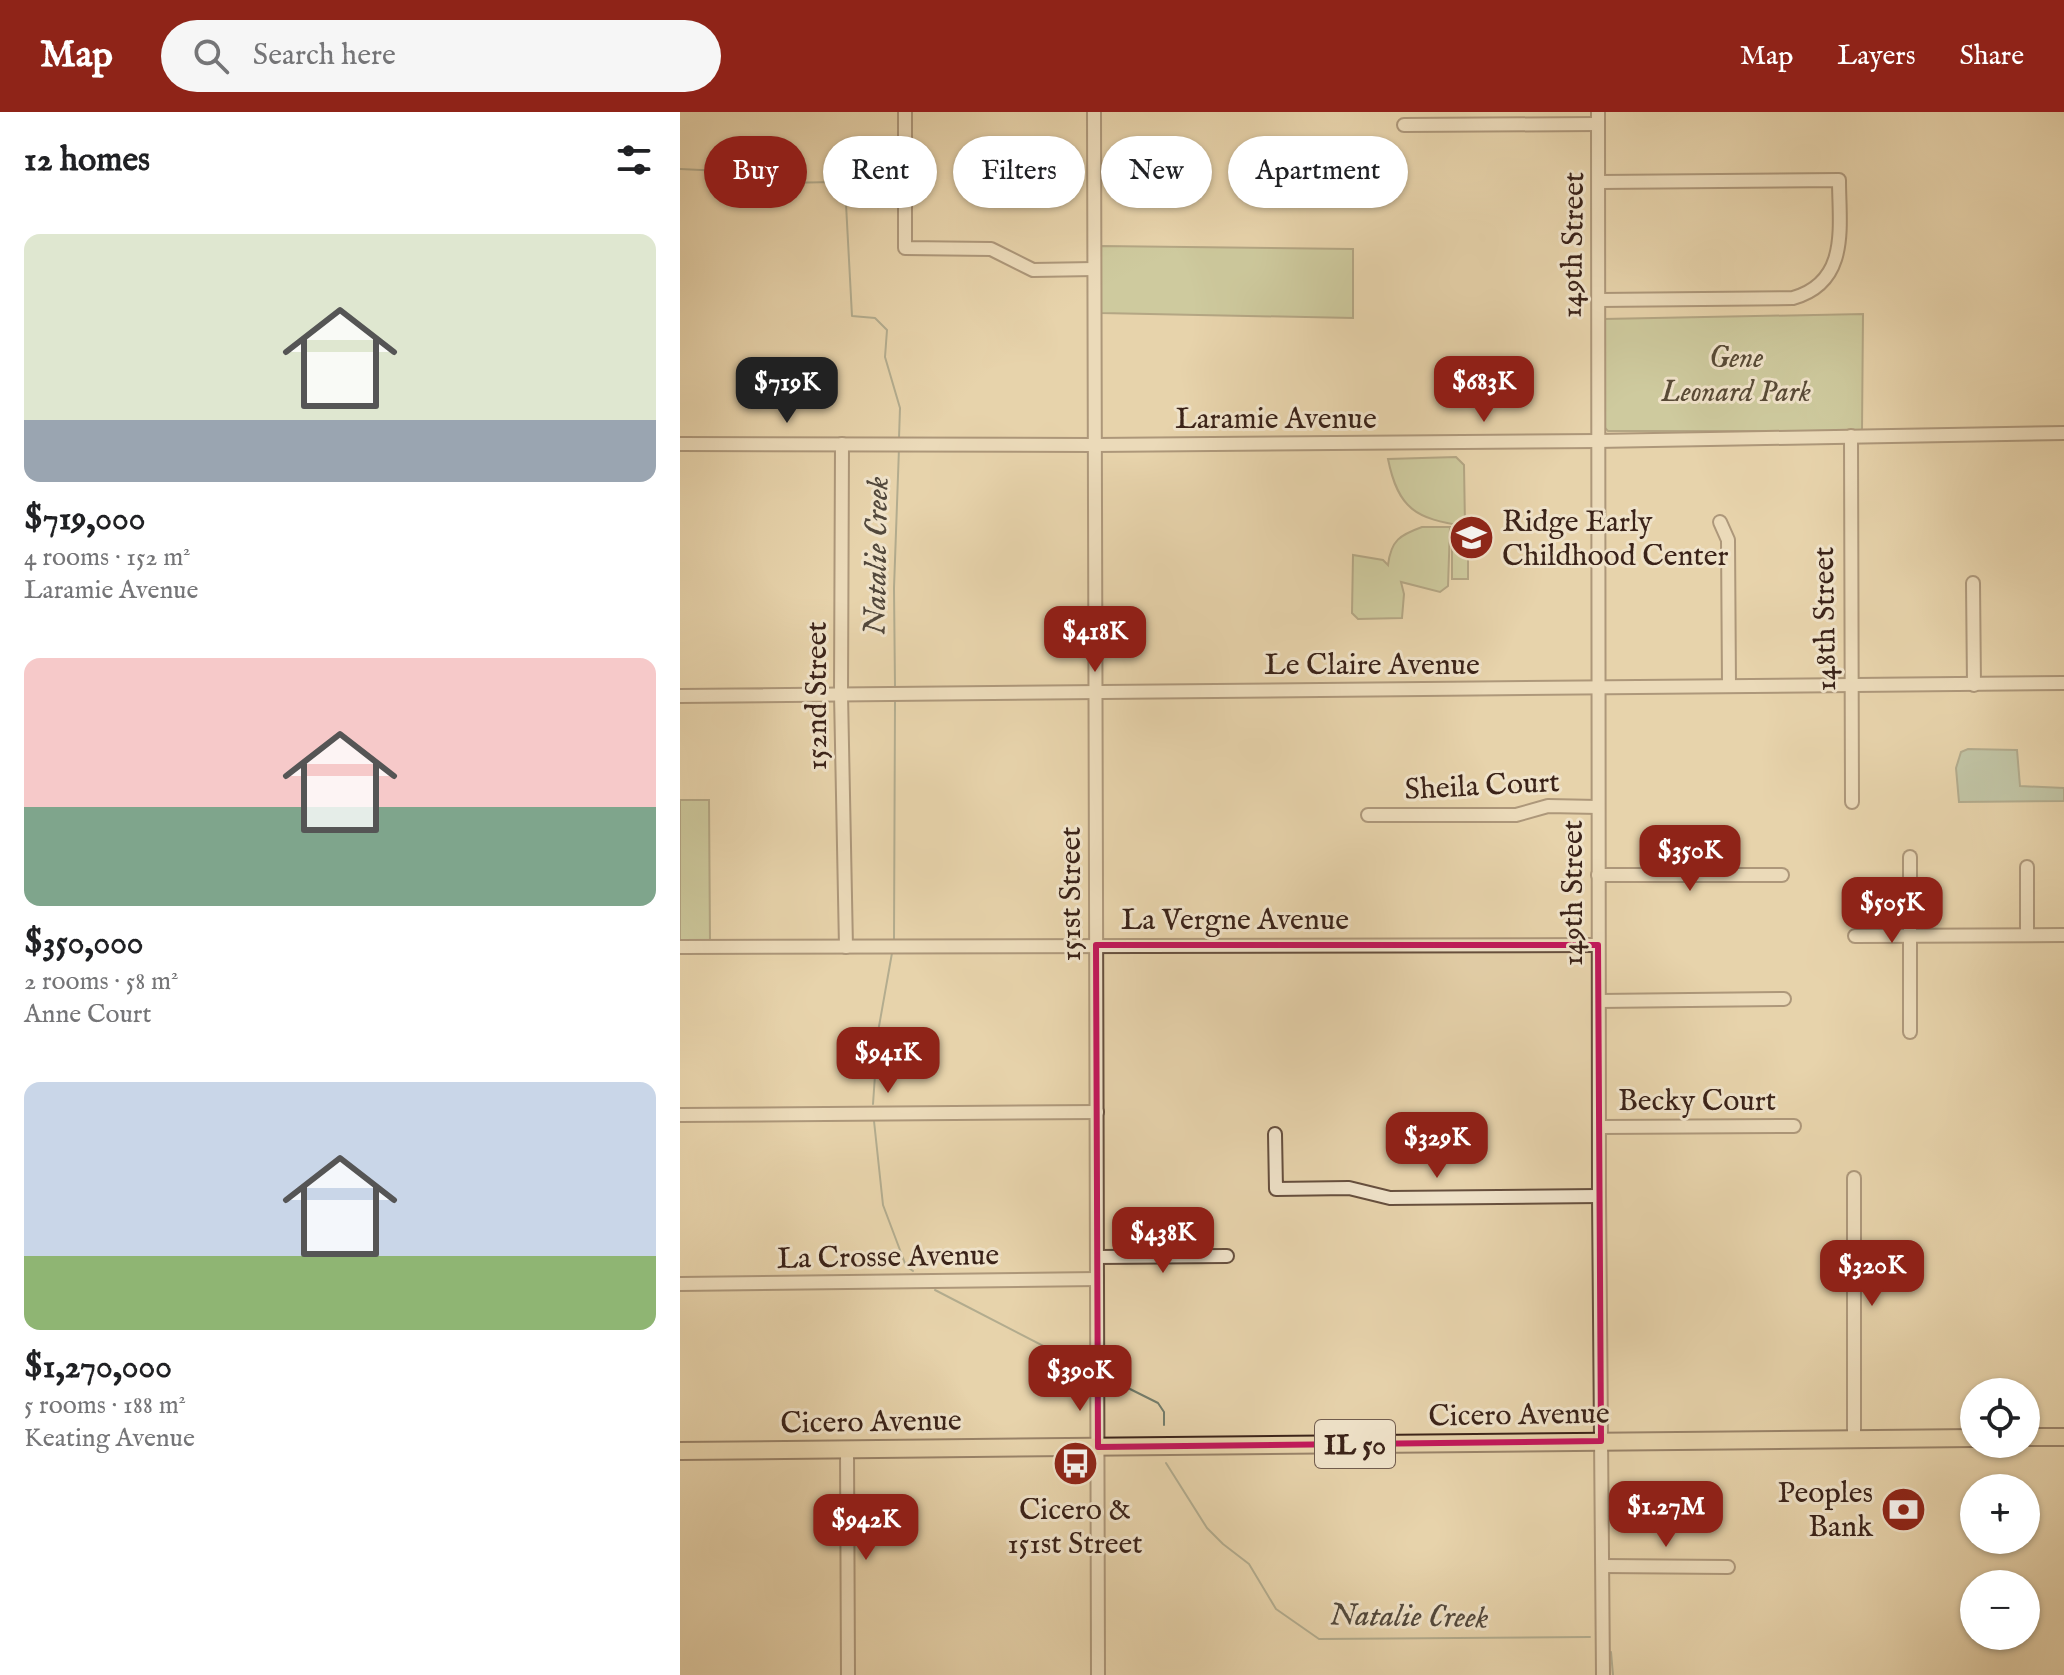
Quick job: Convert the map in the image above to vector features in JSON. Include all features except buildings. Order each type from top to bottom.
[{"type":"main road","points":[[2040,1437],[2064,1437]]},
{"type":"main road","name":"Cicero Avenue","points":[[680,1451],[1960,1438]]},
{"type":"street","points":[[905,112],[905,248],[991,249],[1033,270],[1094,269]]},
{"type":"street","name":"151st Street","points":[[1094,112],[1098,1675]]},
{"type":"street","points":[[1404,125],[1598,118]]},
{"type":"street","name":"149th Street","points":[[1598,118],[1598,945],[1603,1675]]},
{"type":"street","points":[[1600,182],[1839,180],[1837,255],[1820,284],[1801,295],[1782,298],[1600,300]]},
{"type":"street","name":"Laramie Avenue","points":[[680,444],[1095,445],[2064,433]]},
{"type":"street","name":"148th Street","points":[[1851,436],[1852,802]]},
{"type":"street","name":"152nd Street","points":[[842,444],[841,694],[846,947]]},
{"type":"street","points":[[1720,522],[1728,540],[1729,686]]},
{"type":"street","points":[[1973,583],[1974,685]]},
{"type":"street","name":"Le Claire Avenue","points":[[680,696],[2064,683]]},
{"type":"street","name":"Sheila Court","points":[[1368,815],[1516,815],[1548,806],[1598,807]]},
{"type":"street","points":[[1910,857],[1910,1032]]},
{"type":"street","points":[[2027,867],[2027,935]]},
{"type":"street","points":[[1598,875],[1782,875]]},
{"type":"street","points":[[1855,936],[2064,935]]},
{"type":"street","name":"La Vergne Avenue","points":[[680,947],[1598,945]]},
{"type":"street","points":[[1599,1001],[1784,999]]},
{"type":"street","points":[[680,1115],[1097,1112]]},
{"type":"street","name":"Becky Court","points":[[1600,1127],[1794,1126]]},
{"type":"street","points":[[1275,1134],[1276,1189],[1349,1188],[1390,1198],[1599,1196]]},
{"type":"street","points":[[1854,1178],[1854,1439]]},
{"type":"street","points":[[1097,1257],[1227,1256]]},
{"type":"street","name":"La Crosse Avenue","points":[[680,1284],[1097,1279]]},
{"type":"street","points":[[847,1449],[848,1675]]},
{"type":"street","points":[[1603,1566],[1728,1567]]},
{"type":"highlighted area","points":[[1096,945],[1598,945],[1601,1441],[1098,1447]]},
{"type":"green space","points":[[1101,246],[1353,249],[1353,318],[1101,313]]},
{"type":"green space","name":"Gene Leonard Park","points":[[1863,314],[1862,431],[1608,431],[1602,425],[1604,319]]},
{"type":"green space","points":[[1456,457],[1464,465],[1465,526],[1434,520],[1412,509],[1397,490],[1388,459]]},
{"type":"green space","points":[[1422,527],[1450,527],[1448,586],[1440,592],[1401,582],[1404,594],[1402,618],[1358,619],[1352,613],[1353,555],[1383,560],[1388,565],[1394,544]]},
{"type":"green space","points":[[1452,532],[1468,532],[1468,579],[1452,579]]},
{"type":"green space","points":[[680,800],[709,800],[710,942],[680,942]]},
{"type":"shaded area","points":[[1968,749],[2017,750],[2020,786],[2064,788],[2064,801],[1959,802],[1956,768],[1961,752]]},
{"type":"waterway","name":"Natalie Creek","points":[[680,169],[743,172],[781,183],[835,182],[846,204],[852,316],[875,318],[887,330],[885,357],[900,408],[899,438]]},
{"type":"waterway","name":"Natalie Creek","points":[[895,687],[894,588],[899,448]]},
{"type":"waterway","name":"Natalie Creek","points":[[894,940],[895,701]]},
{"type":"waterway","name":"Natalie Creek","points":[[873,1104],[878,1032],[892,953]]},
{"type":"waterway","name":"Natalie Creek","points":[[874,1121],[883,1205],[906,1266],[913,1271]]},
{"type":"waterway","name":"Natalie Creek","points":[[935,1290],[1092,1371]]},
{"type":"waterway","name":"Natalie Creek","points":[[1102,1375],[1158,1403],[1164,1412],[1164,1425]]},
{"type":"waterway","name":"Natalie Creek","points":[[1166,1463],[1207,1528],[1249,1564],[1276,1609],[1319,1639],[1590,1637]]},
{"type":"waterway","name":"Natalie Creek","points":[[1611,1652],[1613,1675]]},
{"type":"place","name":"Ridge Early Childhood Center","points":[[1471,538]]},
{"type":"place","name":"Cicero & 151st Street","points":[[1075,1463]]},
{"type":"place","name":"Peoples Bank","points":[[1904,1509]]}]
